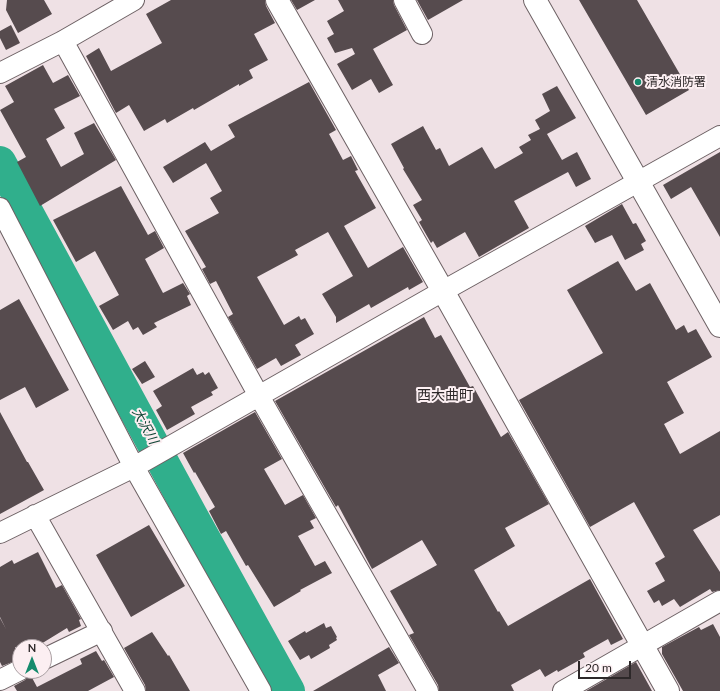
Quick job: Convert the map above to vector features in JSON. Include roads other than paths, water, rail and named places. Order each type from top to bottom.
[{"type":"street","points":[[0,73],[63,41],[134,0]]},
{"type":"street","points":[[277,0],[668,691]]},
{"type":"street","points":[[404,0],[422,34]]},
{"type":"street","points":[[535,0],[720,326]]},
{"type":"street","points":[[63,41],[259,396],[428,691]]},
{"type":"street","points":[[0,533],[134,467],[180,442],[443,291],[720,136]]},
{"type":"street","points":[[0,208],[134,467],[261,691]]},
{"type":"street","points":[[35,515],[135,691]]},
{"type":"street","points":[[563,691],[720,601]]},
{"type":"street","points":[[52,655],[102,631]]},
{"type":"street","points":[[0,680],[12,674]]},
{"type":"waterway","name":"大沢川","points":[[0,162],[192,516],[289,691]]},
{"type":"place","name":"清水消防署","points":[[638,82]]},
{"type":"district","name":"西大曲町","points":[[445,395]]}]
